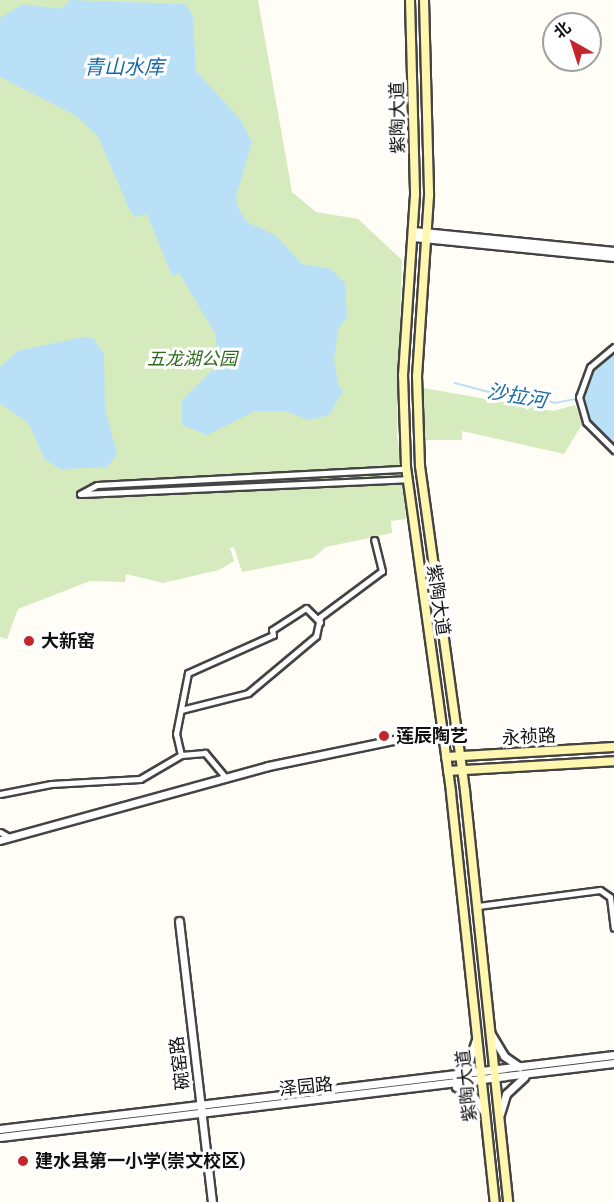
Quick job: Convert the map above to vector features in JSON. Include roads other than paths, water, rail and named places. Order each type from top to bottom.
[{"type":"main road","name":"紫陶大道","points":[[410,0],[413,234],[403,375],[406,469],[448,771],[495,1202]]},
{"type":"main road","name":"紫陶大道","points":[[424,0],[427,235],[418,440],[462,770],[508,1202]]},
{"type":"main road","name":"永祯路","points":[[446,757],[614,747]]},
{"type":"main road","name":"永祯路","points":[[448,771],[614,761]]},
{"type":"street","points":[[413,234],[427,235],[614,249],[614,257],[427,235]]},
{"type":"street","points":[[614,347],[594,362],[580,388],[579,402],[589,426],[614,450]]},
{"type":"street","points":[[406,469],[99,485],[80,494],[407,479]]},
{"type":"street","points":[[181,710],[248,693],[316,636],[320,622],[382,571],[374,540]]},
{"type":"street","points":[[181,755],[176,736],[190,670],[273,634],[272,630],[306,608],[320,622]]},
{"type":"street","points":[[0,840],[226,778],[442,730]]},
{"type":"street","points":[[0,794],[51,784],[140,779],[181,755],[205,753],[226,778]]},
{"type":"street","points":[[0,832],[9,837]]},
{"type":"street","points":[[478,906],[600,890],[610,897],[614,928]]},
{"type":"street","name":"碗窑路","points":[[179,921],[212,1202]]},
{"type":"street","points":[[490,1031],[504,1056],[523,1068]]},
{"type":"street","points":[[453,1077],[472,1056],[477,1032]]},
{"type":"street","name":"泽园路","points":[[0,1129],[451,1086],[523,1068],[614,1055]]},
{"type":"street","name":"泽园路","points":[[495,1075],[529,1075],[614,1063]]},
{"type":"street","points":[[499,1116],[509,1090],[529,1075]]},
{"type":"street","name":"泽园路","points":[[0,1137],[453,1077],[482,1077]]},
{"type":"street","points":[[451,1086],[472,1094],[486,1117]]},
{"type":"water","name":"青山水库","points":[[70,0],[185,4],[193,16],[196,71],[240,119],[252,142],[236,197],[239,210],[247,222],[275,235],[302,264],[331,269],[345,283],[347,317],[338,329],[334,360],[339,388],[344,389],[329,415],[309,420],[285,411],[255,411],[207,435],[182,425],[182,400],[217,366],[216,335],[179,273],[172,276],[147,214],[135,217],[130,211],[98,136],[75,115],[0,77],[0,18],[23,4],[60,9]]},
{"type":"water","points":[[82,337],[93,338],[104,354],[105,409],[117,453],[108,467],[61,469],[45,460],[29,424],[0,403],[0,367],[18,351]]},
{"type":"water","points":[[614,351],[614,446],[586,418],[580,391],[596,361]]},
{"type":"waterway","name":"沙拉河","points":[[455,383],[512,398],[535,396],[555,403],[576,399]]},
{"type":"place","name":"大新窑","points":[[29,641]]},
{"type":"place","name":"莲辰陶艺","points":[[384,736]]},
{"type":"place","name":"建水县第一小学(崇文校区)","points":[[23,1161]]},
{"type":"park label","name":"五龙湖公园","points":[[192,359]]}]
